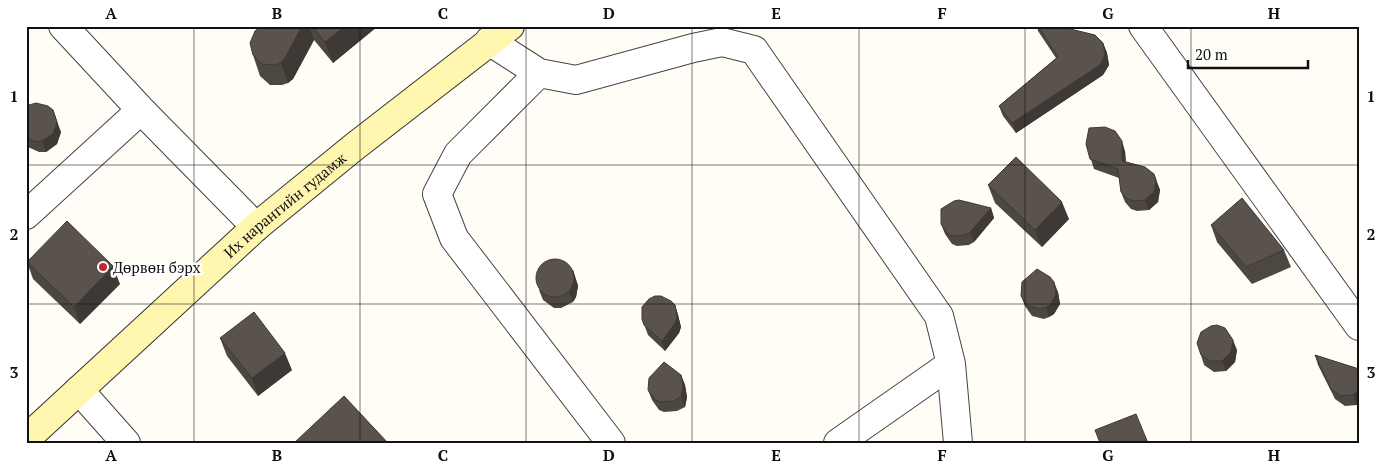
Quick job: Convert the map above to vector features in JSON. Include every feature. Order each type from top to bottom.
[{"type":"main road","name":"Их нарангийн гудамж","points":[[26,439],[256,227],[354,147],[500,34]]},
{"type":"street","points":[[63,26],[141,110],[256,227]]},
{"type":"street","points":[[1143,26],[1359,326]]},
{"type":"street","points":[[500,34],[539,73],[576,80],[722,42],[754,50],[939,316],[951,364],[958,443]]},
{"type":"street","points":[[539,73],[458,154],[437,194],[454,238],[611,443]]},
{"type":"street","points":[[26,215],[141,110]]},
{"type":"street","points":[[838,443],[951,364]]},
{"type":"street","points":[[79,390],[126,443]]},
{"type":"building","points":[[264,26],[302,26],[285,58],[275,65],[262,64],[253,55],[250,43],[255,31]]},
{"type":"building","points":[[312,26],[345,26],[325,42]]},
{"type":"building","points":[[1038,26],[1058,26],[1095,35],[1103,43],[1105,55],[1100,65],[1012,123],[999,106],[1058,57]]},
{"type":"building","points":[[36,103],[48,106],[53,110],[57,122],[53,134],[42,141],[36,142],[26,138],[26,107]]},
{"type":"building","points":[[1105,127],[1115,131],[1122,141],[1122,161],[1145,167],[1154,174],[1156,180],[1154,192],[1145,200],[1134,201],[1128,199],[1121,192],[1118,169],[1090,159],[1086,144],[1089,128]]},
{"type":"building","points":[[1016,157],[1062,202],[1035,230],[988,185]]},
{"type":"building","points":[[1242,198],[1284,250],[1246,267],[1211,225]]},
{"type":"building","points":[[959,200],[991,208],[970,232],[965,235],[953,236],[948,234],[941,224],[941,209]]},
{"type":"building","points":[[67,221],[113,266],[74,307],[27,262]]},
{"type":"building","points":[[555,259],[569,264],[574,278],[569,292],[555,297],[541,292],[536,278],[541,264]]},
{"type":"building","points":[[1037,269],[1050,277],[1054,282],[1056,294],[1051,304],[1040,309],[1028,306],[1021,296],[1022,282]]},
{"type":"building","points":[[661,296],[671,301],[675,305],[677,317],[662,341],[644,325],[642,319],[642,307],[649,299]]},
{"type":"building","points":[[254,312],[285,353],[252,378],[220,338]]},
{"type":"building","points":[[1217,325],[1225,328],[1233,340],[1231,352],[1222,361],[1210,361],[1201,355],[1197,343],[1201,332]]},
{"type":"building","points":[[1315,355],[1359,369],[1359,391],[1353,395],[1341,396],[1331,389]]},
{"type":"building","points":[[664,362],[681,375],[683,387],[681,397],[673,401],[661,402],[655,400],[648,390],[649,378]]},
{"type":"building","points":[[344,396],[388,443],[294,443]]},
{"type":"building","points":[[1136,414],[1148,443],[1100,443],[1095,430]]},
{"type":"place","name":"Дөрвөн бэрх","points":[[103,267]]}]
